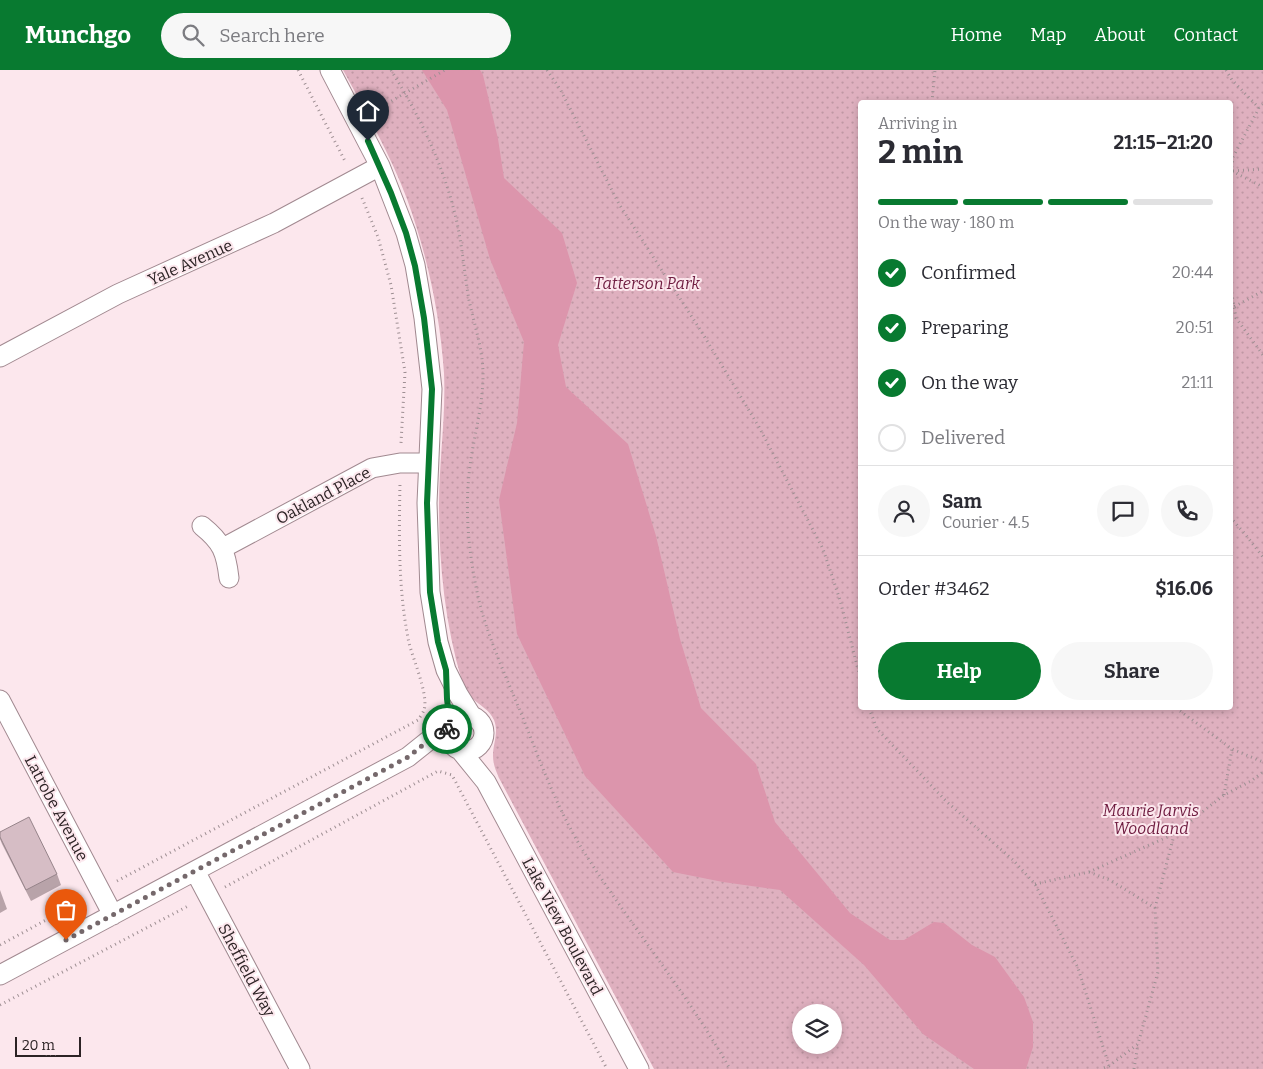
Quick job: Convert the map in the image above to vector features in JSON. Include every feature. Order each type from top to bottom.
[{"type":"street","points":[[330,70],[358,120],[380,166],[406,233],[420,290],[432,389],[428,463],[427,551],[430,592],[438,642],[446,670],[471,715],[481,721],[484,726],[484,738],[472,750],[453,737],[447,699],[446,670]]},
{"type":"street","name":"Yale Avenue","points":[[0,357],[118,294],[241,240],[380,166]]},
{"type":"street","name":"Oakland Place","points":[[223,548],[372,468],[400,463],[428,463]]},
{"type":"street","points":[[202,526],[212,534],[223,548],[229,578]]},
{"type":"street","name":"Latrobe Avenue","points":[[0,700],[113,915]]},
{"type":"street","points":[[453,737],[459,716],[471,715]]},
{"type":"street","points":[[0,975],[408,757],[453,737]]},
{"type":"street","name":"Lake View Boulevard","points":[[453,737],[486,782],[639,1069]]},
{"type":"street","name":"Lake View Boulevard","points":[[481,743],[486,782]]},
{"type":"street","name":"Sheffield Way","points":[[195,871],[300,1069]]},
{"type":"path","points":[[0,944],[418,720],[424,710],[425,699],[409,643],[402,597],[399,541],[404,372],[392,294],[378,237],[332,134],[298,70]]},
{"type":"path","points":[[391,70],[433,147],[444,176],[460,239],[469,300],[483,360],[480,409],[467,491],[467,522],[474,578],[485,624],[544,772],[569,827],[608,889],[687,1000],[730,1069]]},
{"type":"path","points":[[358,120],[446,70]]},
{"type":"path","points":[[548,70],[560,89],[618,204],[759,427],[823,549],[840,600],[858,669]]},
{"type":"path","points":[[932,100],[935,70]]},
{"type":"path","points":[[1226,70],[1232,80],[1259,108]]},
{"type":"path","points":[[1233,157],[1259,108],[1263,104]]},
{"type":"path","points":[[1233,171],[1263,169]]},
{"type":"path","points":[[1233,172],[1263,187]]},
{"type":"path","points":[[1234,307],[1263,291]]},
{"type":"path","points":[[1233,301],[1236,318],[1263,355]]},
{"type":"path","points":[[1233,520],[1263,557]]},
{"type":"path","points":[[870,710],[878,729],[947,802],[1013,860],[1035,884],[1078,968],[1109,1067]]},
{"type":"path","points":[[1179,710],[1232,749],[1263,762]]},
{"type":"path","points":[[1224,795],[1232,749]]},
{"type":"path","points":[[0,1005],[208,896],[438,771],[452,775],[607,1069]]},
{"type":"path","points":[[1035,884],[1090,872],[1174,834],[1224,795],[1251,781],[1263,772]]},
{"type":"path","points":[[1134,1069],[1138,1044],[1158,972],[1155,908],[1174,834]]},
{"type":"path","points":[[1090,872],[1110,880],[1155,908]]},
{"type":"path","points":[[1101,1069],[1109,1067],[1138,1044]]},
{"type":"green space","name":"Tatterson Park","points":[[343,70],[1263,70],[1263,1069],[654,1069],[499,778],[493,759],[496,734],[494,720],[487,710],[470,696],[462,681],[447,616],[440,550],[439,488],[444,373],[436,307],[421,241],[407,199],[385,149]]},
{"type":"shaded area","points":[[422,70],[480,70],[483,75],[498,139],[504,178],[562,233],[577,283],[558,345],[566,387],[628,444],[656,536],[680,639],[701,708],[756,764],[775,822],[850,913],[890,940],[904,940],[934,922],[944,923],[972,945],[995,957],[1024,997],[1033,1022],[1033,1047],[1026,1069],[974,1069],[923,1034],[864,965],[780,890],[723,882],[673,872],[585,776],[517,634],[499,500],[517,423],[524,342],[490,259],[447,110]]},
{"type":"building","points":[[29,817],[57,874],[26,890],[0,837],[0,832]]},
{"type":"way so far","points":[[66,940],[408,757],[447,729]]},
{"type":"route","points":[[368,141],[380,166],[406,233],[415,266],[424,318],[432,389],[428,463],[427,551],[430,592],[438,642],[446,670],[450,724],[447,729]]},
{"type":"park label","name":"Maurie Jarvis Woodland","points":[[1151,819]]}]
